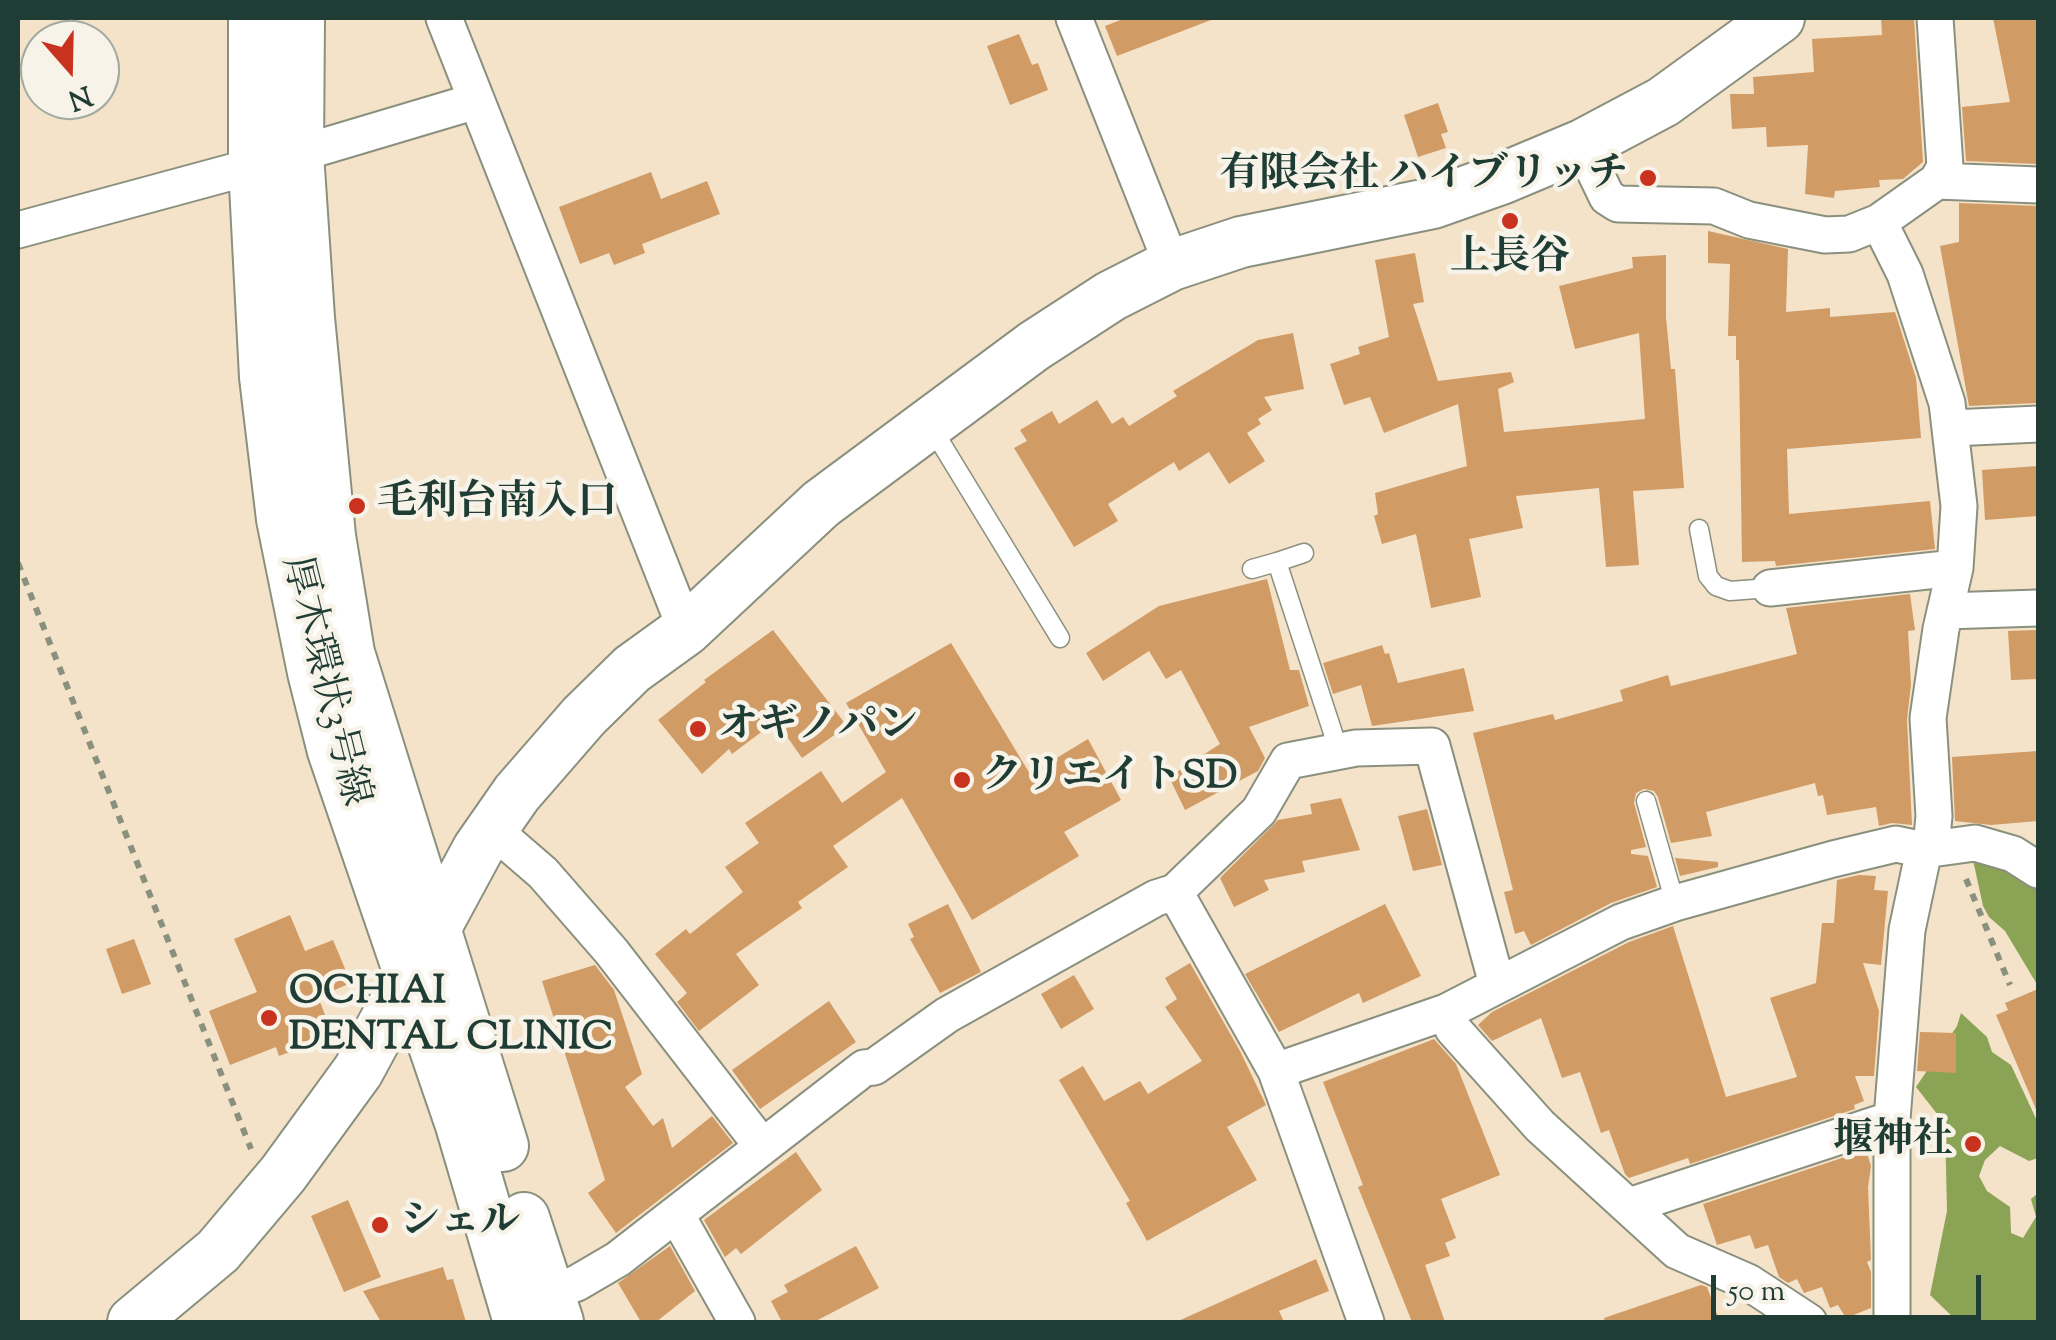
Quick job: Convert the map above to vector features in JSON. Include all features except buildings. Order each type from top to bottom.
[{"type":"street","name":"厚木環状3号線","points":[[254,18],[349,653],[434,930],[542,1313]]},
{"type":"street","name":"厚木環状3号線","points":[[299,18],[276,160],[265,377],[282,519],[333,750],[461,1125],[542,1313]]},
{"type":"street","points":[[444,18],[686,630]]},
{"type":"street","points":[[1074,18],[1172,265]]},
{"type":"street","points":[[161,1307],[218,1251],[283,1174],[358,1071],[491,828],[584,716],[632,670],[686,630],[821,504],[1065,326],[1111,296],[1172,265],[1241,242],[1433,203],[1501,179],[1582,145],[1663,102],[1779,18]]},
{"type":"street","points":[[1582,145],[1607,197],[1618,204],[1714,206],[1749,220],[1825,235],[1849,234],[1879,222],[1937,181],[1945,168],[1935,18]]},
{"type":"street","points":[[18,230],[476,101]]},
{"type":"street","points":[[1937,181],[2038,185]]},
{"type":"street","points":[[1879,222],[1918,309],[1952,428],[1960,506],[1954,568],[1928,718],[1932,837],[1938,848],[1907,930],[1892,1119],[1892,1322]]},
{"type":"street","points":[[1952,428],[2038,424]]},
{"type":"street","points":[[1770,588],[1954,568]]},
{"type":"street","points":[[1945,612],[2038,608]]},
{"type":"street","points":[[542,1313],[577,1284],[618,1259],[864,1068],[874,1067],[947,1015],[1156,898],[1175,892],[1259,811],[1288,761],[1335,752],[1432,746],[1497,984]]},
{"type":"street","points":[[491,828],[543,873],[611,951],[762,1146]]},
{"type":"street","points":[[1276,1071],[1446,1012],[1621,922],[1675,903],[1896,844],[1938,848],[1975,843],[2013,854],[2038,870]]},
{"type":"street","points":[[1175,892],[1276,1071],[1366,1322]]},
{"type":"street","points":[[1446,1012],[1453,1029],[1540,1126],[1677,1251],[1748,1282],[1809,1322]]},
{"type":"street","points":[[1629,1206],[1892,1119]]},
{"type":"street","points":[[676,1214],[737,1322]]},
{"type":"lane","points":[[930,424],[1060,638]]},
{"type":"lane","points":[[1700,528],[1708,576],[1716,586],[1730,591],[1770,588]]},
{"type":"lane","points":[[1252,569],[1304,553]]},
{"type":"lane","points":[[1277,562],[1333,732],[1335,752]]},
{"type":"lane","points":[[1646,800],[1675,903]]},
{"type":"path","points":[[18,563],[248,1147],[283,1174]]},
{"type":"path","points":[[1938,848],[2010,986]]},
{"type":"green space","points":[[1986,858],[2038,887],[2038,986],[2005,931],[1983,906],[1973,860]]},
{"type":"green space","points":[[1961,1013],[1987,1037],[1992,1052],[2011,1065],[2038,1123],[2038,1158],[2029,1161],[2000,1146],[1985,1160],[1979,1176],[1987,1191],[2010,1207],[2011,1233],[2023,1238],[2036,1217],[2031,1199],[2038,1193],[2038,1322],[1958,1322],[1930,1295],[1947,1211],[1945,1124],[1916,1087],[1957,1026]]},
{"type":"place","name":"有限会社 ハイブリッチ","points":[[1648,178]]},
{"type":"place","name":"上長谷","points":[[1510,221]]},
{"type":"place","name":"毛利台南入口","points":[[357,506]]},
{"type":"place","name":"オギノパン","points":[[698,729]]},
{"type":"place","name":"クリエイトSD","points":[[962,780]]},
{"type":"place","name":"OCHIAI DENTAL CLINIC","points":[[269,1018]]},
{"type":"place","name":"堰神社","points":[[1973,1144]]},
{"type":"place","name":"シェル","points":[[380,1225]]}]
